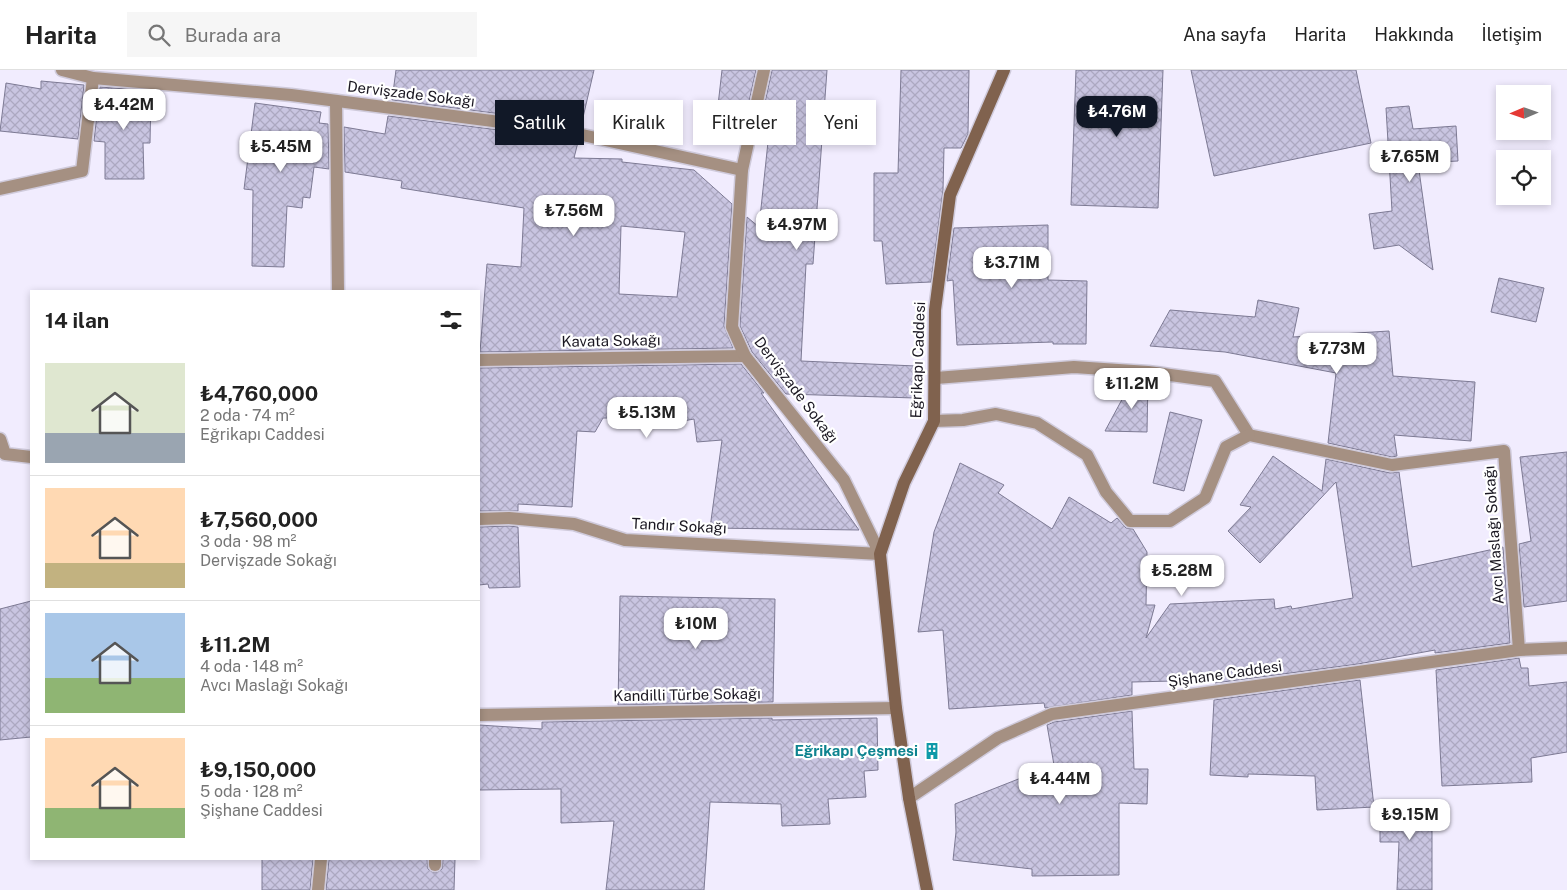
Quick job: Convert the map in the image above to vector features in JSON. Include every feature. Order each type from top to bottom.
[{"type":"street","name":"Dervişzade Sokağı","points":[[62,70],[93,78],[336,101],[555,129],[742,170],[732,327],[745,356],[844,480],[880,554]]},
{"type":"street","points":[[742,170],[764,70]]},
{"type":"street","name":"Eğrikapı Caddesi","points":[[926,890],[909,798],[896,708],[880,554],[904,483],[934,421],[936,378],[935,310],[950,195],[1004,70]]},
{"type":"street","points":[[0,189],[82,171],[93,78]]},
{"type":"street","points":[[336,101],[338,290]]},
{"type":"street","name":"Kavata Sokağı","points":[[480,360],[745,356]]},
{"type":"street","points":[[934,421],[963,420],[996,414],[1037,423],[1087,455],[1106,492],[1130,521],[1170,521],[1204,498],[1226,447],[1249,435],[1215,381],[1148,372],[1074,367],[936,378]]},
{"type":"street","name":"Avcı Maslağı Sokağı","points":[[1249,435],[1392,465],[1504,451],[1518,650]]},
{"type":"street","points":[[0,439],[5,454],[30,457]]},
{"type":"street","name":"Tandır Sokağı","points":[[480,519],[509,518],[574,524],[625,540],[880,554]]},
{"type":"street","name":"Şişhane Caddesi","points":[[909,798],[998,738],[1052,714],[1518,650],[1567,648]]},
{"type":"street","name":"Kandilli Türbe Sokağı","points":[[480,715],[896,708]]},
{"type":"street","points":[[318,890],[321,860]]},
{"type":"building","points":[[396,70],[594,70],[584,113],[584,100],[495,100],[495,113],[392,100]]},
{"type":"building","points":[[722,70],[756,70],[749,100],[719,100]]},
{"type":"building","points":[[772,70],[827,70],[825,100],[806,100],[806,145],[822,145],[813,264],[806,264],[801,361],[916,366],[915,398],[786,394],[752,352],[740,326],[747,217],[759,227],[768,145],[796,145],[796,100],[766,100]]},
{"type":"building","points":[[901,70],[969,70],[968,134],[961,148],[944,148],[943,190],[931,282],[886,284],[882,241],[874,241],[874,173],[898,173]]},
{"type":"building","points":[[1076,70],[1163,70],[1158,208],[1071,205]]},
{"type":"building","points":[[1191,70],[1356,70],[1371,143],[1214,176]]},
{"type":"building","points":[[41,81],[84,85],[78,139],[0,131],[6,83],[41,89]]},
{"type":"building","points":[[100,87],[151,91],[150,143],[143,143],[144,179],[105,179],[105,142],[94,141]]},
{"type":"building","points":[[255,103],[321,112],[319,123],[328,124],[329,169],[314,167],[310,198],[303,197],[302,208],[287,206],[284,267],[252,266],[253,190],[244,189]]},
{"type":"building","points":[[1409,106],[1413,129],[1456,126],[1458,161],[1418,163],[1433,270],[1399,245],[1374,249],[1369,214],[1392,211],[1386,108]]},
{"type":"building","points":[[388,116],[495,130],[495,145],[577,145],[574,158],[622,159],[622,162],[694,170],[732,204],[724,326],[733,348],[480,352],[487,264],[521,267],[524,208],[401,188],[402,181],[345,172],[344,127],[385,134]],"holes":[[[621,226],[685,232],[677,297],[619,294]]]},
{"type":"building","points":[[1048,225],[1048,280],[1087,281],[1086,344],[1053,344],[1053,342],[957,345],[953,280],[947,281],[954,228]]},
{"type":"building","points":[[1499,278],[1544,288],[1536,322],[1491,312]]},
{"type":"building","points":[[1258,300],[1299,308],[1293,337],[1389,331],[1393,376],[1475,382],[1471,441],[1394,435],[1397,456],[1392,457],[1328,443],[1336,373],[1225,352],[1150,346],[1170,310],[1255,317]]},
{"type":"building","points":[[741,364],[764,393],[761,393],[859,530],[710,528],[722,440],[697,442],[694,419],[662,425],[663,418],[603,418],[595,432],[577,431],[572,507],[518,504],[518,511],[480,511],[480,368]]},
{"type":"building","points":[[1133,379],[1148,380],[1147,432],[1105,431]]},
{"type":"building","points":[[1170,412],[1202,420],[1184,491],[1153,483]]},
{"type":"building","points":[[1567,452],[1567,601],[1524,607],[1519,544],[1531,541],[1520,457]]},
{"type":"building","points":[[1273,456],[1322,491],[1326,459],[1390,473],[1399,472],[1412,567],[1503,547],[1510,643],[1435,653],[1435,650],[1358,664],[1215,683],[1215,680],[1132,682],[1132,695],[1045,708],[1044,703],[949,709],[943,630],[918,632],[934,532],[960,463],[1004,485],[998,493],[1052,529],[1069,497],[1111,523],[1117,518],[1126,528],[1133,529],[1147,552],[1146,605],[1155,605],[1146,638],[1170,604],[1274,599],[1275,609],[1291,606],[1292,609],[1353,598],[1336,482],[1260,563],[1228,531],[1251,507],[1240,505]]},
{"type":"building","points":[[480,527],[518,527],[520,587],[489,588],[488,584],[480,585]]},
{"type":"building","points":[[620,596],[775,599],[773,702],[618,705]]},
{"type":"building","points":[[30,601],[30,737],[0,740],[0,609]]},
{"type":"building","points":[[1519,658],[1521,668],[1528,668],[1529,686],[1567,682],[1567,752],[1531,758],[1532,782],[1442,786],[1436,670]]},
{"type":"building","points":[[1360,680],[1374,807],[1317,810],[1315,776],[1248,774],[1248,777],[1210,775],[1214,700]]},
{"type":"building","points":[[1132,711],[1134,769],[1148,769],[1147,804],[1119,803],[1119,875],[1032,876],[1032,869],[953,860],[956,832],[955,804],[1054,765],[1047,725],[1054,722]]},
{"type":"building","points":[[877,718],[878,770],[864,771],[866,797],[828,799],[830,824],[782,826],[781,804],[710,802],[704,890],[606,890],[614,821],[561,823],[561,789],[480,790],[480,725],[542,729],[542,722]]},
{"type":"building","points":[[1380,802],[1432,802],[1432,890],[1397,890],[1399,842],[1380,842]]},
{"type":"building","points":[[262,860],[313,860],[310,890],[262,890]]},
{"type":"building","points":[[329,860],[427,860],[428,869],[435,873],[442,869],[443,860],[455,860],[454,890],[326,890]]},
{"type":"place","name":"Eğrikapı Çeşmesi","points":[[932,751]]}]
